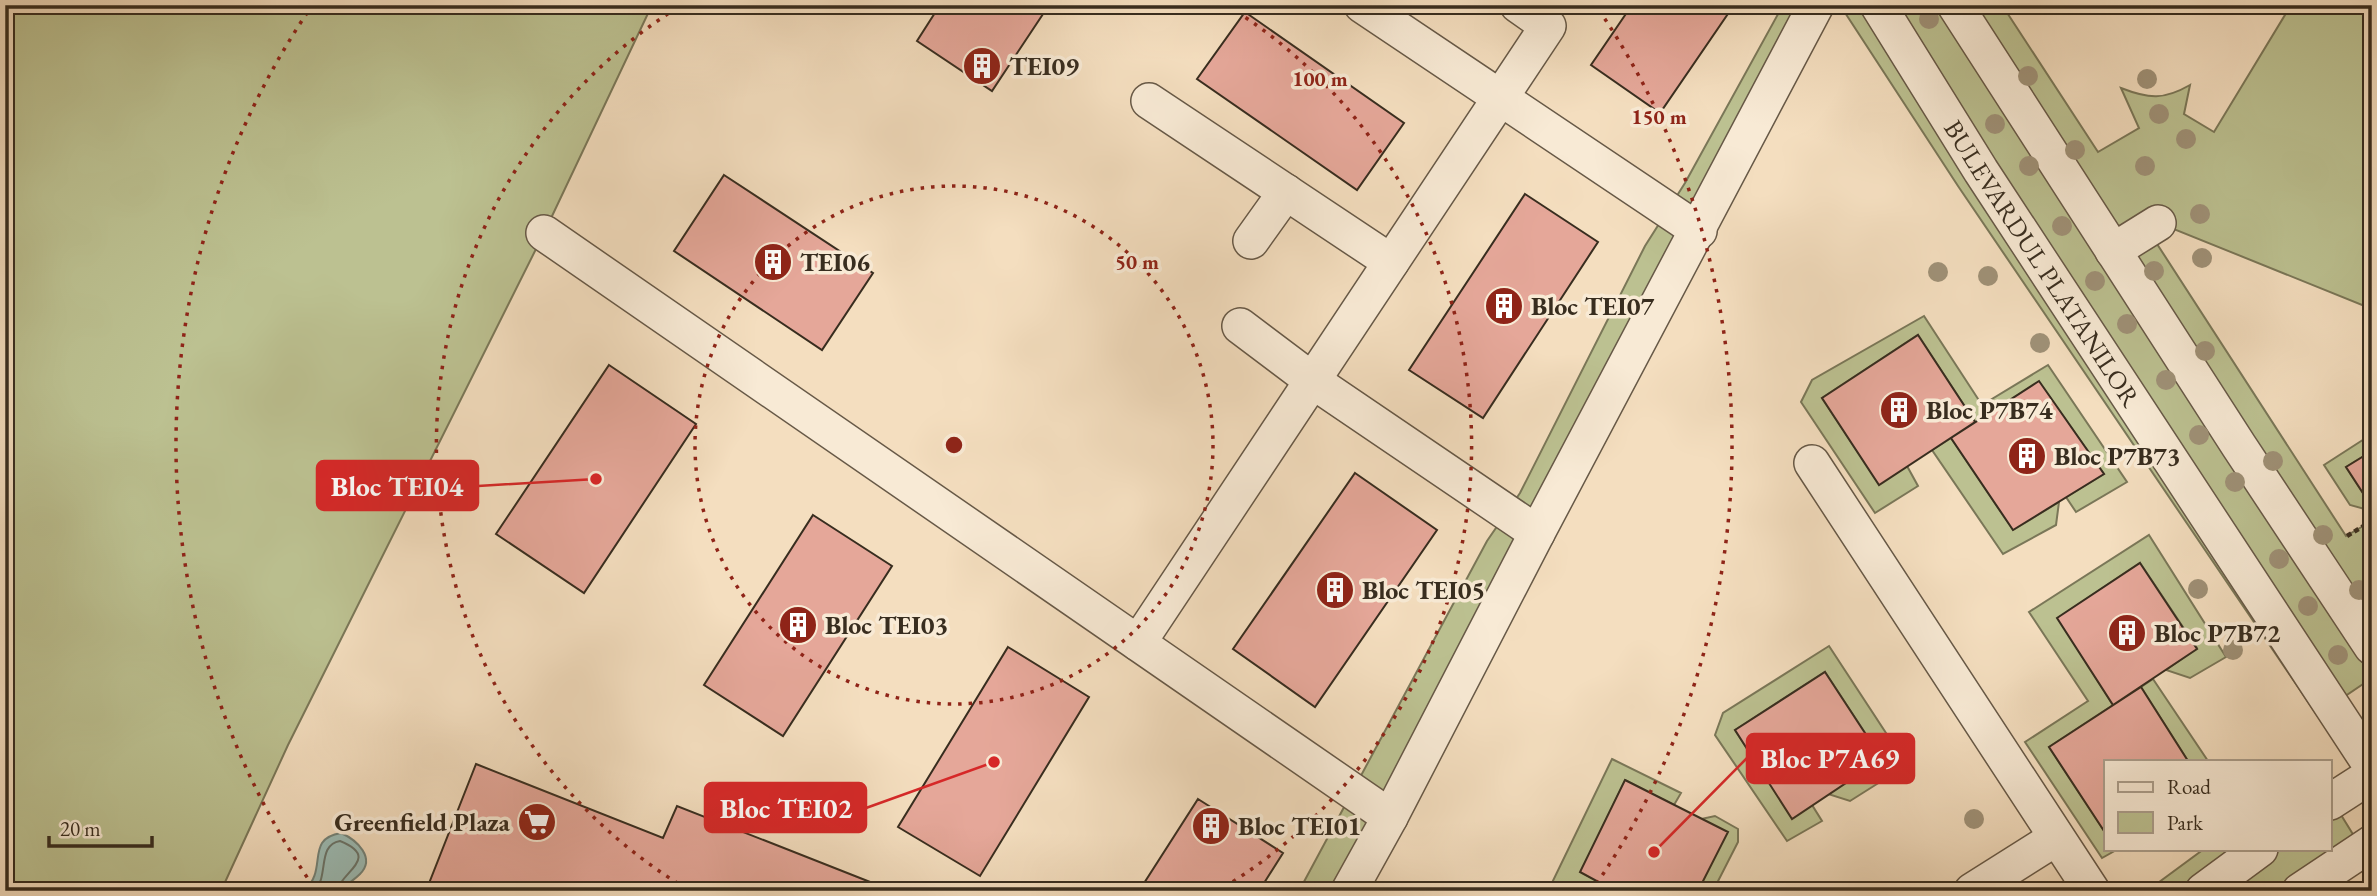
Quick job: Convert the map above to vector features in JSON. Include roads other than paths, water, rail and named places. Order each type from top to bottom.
[{"type":"street","points":[[1362,5],[1699,231]]},
{"type":"street","points":[[1138,643],[1548,26],[1518,5]]},
{"type":"street","points":[[1349,891],[1816,5]]},
{"type":"street","name":"BULEVARDUL PLATANILOR","points":[[1878,5],[1981,172],[2372,767]]},
{"type":"street","points":[[1955,5],[2372,647]]},
{"type":"street","points":[[1149,101],[1391,262]]},
{"type":"street","points":[[1251,241],[1286,192]]},
{"type":"street","points":[[2113,251],[2158,223]]},
{"type":"street","points":[[544,233],[1390,817]]},
{"type":"street","points":[[1240,326],[1312,380],[1537,533]]},
{"type":"street","points":[[1812,463],[2092,891]]},
{"type":"street","points":[[2332,801],[2372,775]]},
{"type":"street","points":[[1972,891],[2056,838]]},
{"type":"street","points":[[2300,891],[2372,843]]},
{"type":"street","points":[[2203,891],[2259,850]]},
{"type":"water","points":[[341,833],[363,850],[366,862],[364,868],[343,891],[304,891],[315,874],[323,842],[330,836]]},
{"type":"place","name":"TEI09","points":[[982,66]]},
{"type":"place","name":"TEI06","points":[[773,262]]},
{"type":"place","name":"Bloc TEI07","points":[[1504,306]]},
{"type":"place","name":"Bloc P7B74","points":[[1899,410]]},
{"type":"place","name":"Bloc P7B73","points":[[2027,456]]},
{"type":"place","name":"Bloc TEI04","points":[[596,479]]},
{"type":"place","name":"Bloc TEI05","points":[[1335,590]]},
{"type":"place","name":"Bloc TEI03","points":[[798,625]]},
{"type":"place","name":"Bloc P7B72","points":[[2127,633]]},
{"type":"place","name":"Bloc TEI02","points":[[994,762]]},
{"type":"place","name":"Greenfield Plaza","points":[[537,822]]},
{"type":"place","name":"Bloc TEI01","points":[[1211,826]]},
{"type":"place","name":"Bloc P7A69","points":[[1654,852]]}]
